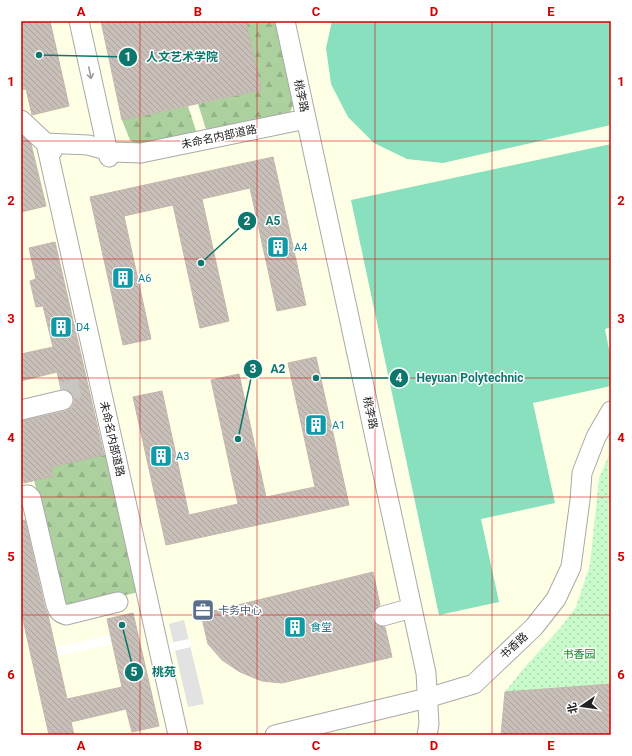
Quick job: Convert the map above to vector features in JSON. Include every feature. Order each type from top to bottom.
[{"type":"street","points":[[79,21],[108,153]]},
{"type":"street","name":"桃李路","points":[[277,21],[303,123]]},
{"type":"street","name":"桃李路","points":[[285,21],[303,123],[407,609],[416,675],[429,724],[427,735]]},
{"type":"street","points":[[21,120],[49,147]]},
{"type":"street","name":"未命名内部道路","points":[[178,735],[98,388],[49,147],[89,152],[141,153],[303,123]]},
{"type":"street","name":"未命名内部道路","points":[[98,388],[184,735]]},
{"type":"street","points":[[21,401],[62,396],[21,410]]},
{"type":"street","name":"书香路","points":[[314,735],[423,704],[474,684],[534,627],[556,599],[571,567],[582,473],[596,437],[611,411]]},
{"type":"street","name":"书香路","points":[[275,735],[423,704],[477,691],[538,634],[560,602],[577,570],[587,476],[600,440],[611,425]]},
{"type":"street","points":[[21,496],[28,495],[31,498],[57,610],[66,615],[118,602]]},
{"type":"street","points":[[383,616],[407,609]]},
{"type":"street","name":"桃李路","points":[[419,735],[423,704]]},
{"type":"shaded area","points":[[21,21],[611,21],[611,735],[21,735]]},
{"type":"shaded area","points":[[184,620],[204,704],[188,707],[169,624]]},
{"type":"green space","points":[[246,21],[275,21],[293,105],[290,113],[208,132],[198,104],[261,90]]},
{"type":"green space","points":[[332,21],[611,21],[611,125],[443,163],[407,159],[374,143],[348,117],[331,84],[326,48]]},
{"type":"green space","points":[[188,106],[197,134],[137,145],[130,140],[122,120]]},
{"type":"green space","points":[[611,144],[611,327],[605,329],[611,359],[611,386],[533,403],[555,503],[481,519],[499,602],[439,615],[351,200]]},
{"type":"green space","name":"书香园","points":[[611,450],[611,684],[505,692],[524,668],[561,627],[576,607],[590,565],[599,478]]},
{"type":"green space","points":[[107,454],[139,592],[65,609],[34,480],[51,467]]},
{"type":"pier","points":[[110,635],[112,644],[58,656],[56,647]]},
{"type":"pier","points":[[189,639],[191,647],[152,656],[150,647]]},
{"type":"building","points":[[21,21],[50,21],[69,106],[32,115],[26,89],[21,90]]},
{"type":"building","points":[[101,21],[246,21],[261,90],[122,120]]},
{"type":"building","points":[[21,135],[31,144],[46,206],[21,212]]},
{"type":"building","points":[[273,157],[306,305],[277,311],[250,188],[202,199],[229,321],[200,328],[173,205],[124,216],[151,339],[123,345],[90,197]]},
{"type":"building","points":[[55,242],[104,455],[51,467],[53,476],[24,483],[21,469],[21,421],[66,411],[71,408],[74,403],[74,398],[71,393],[61,389],[57,372],[21,381],[21,354],[53,347],[43,306],[36,307],[30,281],[36,279],[29,248]]},
{"type":"building","points":[[316,357],[349,505],[166,545],[133,397],[162,391],[189,515],[238,504],[211,380],[239,374],[266,497],[315,487],[288,363]]},
{"type":"building","points":[[25,520],[67,699],[122,687],[107,619],[133,613],[159,726],[132,732],[126,709],[71,722],[74,735],[49,735],[21,611],[21,521]]},
{"type":"building","name":"食堂","points":[[373,572],[380,605],[372,613],[372,619],[376,624],[385,627],[392,657],[282,683],[262,681],[240,672],[222,660],[208,644],[201,614]]},
{"type":"building","points":[[611,684],[611,735],[501,735],[505,692]]},
{"type":"tunnel","points":[[61,392],[88,386]]},
{"type":"place","name":"人文艺术学院","points":[[39,55]]},
{"type":"place","name":"A4","points":[[278,247]]},
{"type":"place","name":"A5","points":[[201,263]]},
{"type":"place","name":"A6","points":[[123,278]]},
{"type":"place","name":"D4","points":[[61,327]]},
{"type":"place","name":"Heyuan Polytechnic","points":[[316,378]]},
{"type":"place","name":"A1","points":[[316,425]]},
{"type":"place","name":"A2","points":[[238,439]]},
{"type":"place","name":"A3","points":[[161,456]]},
{"type":"place","name":"卡务中心","points":[[203,610]]},
{"type":"place","name":"桃苑","points":[[122,625]]},
{"type":"place","name":"食堂","points":[[295,627]]}]
